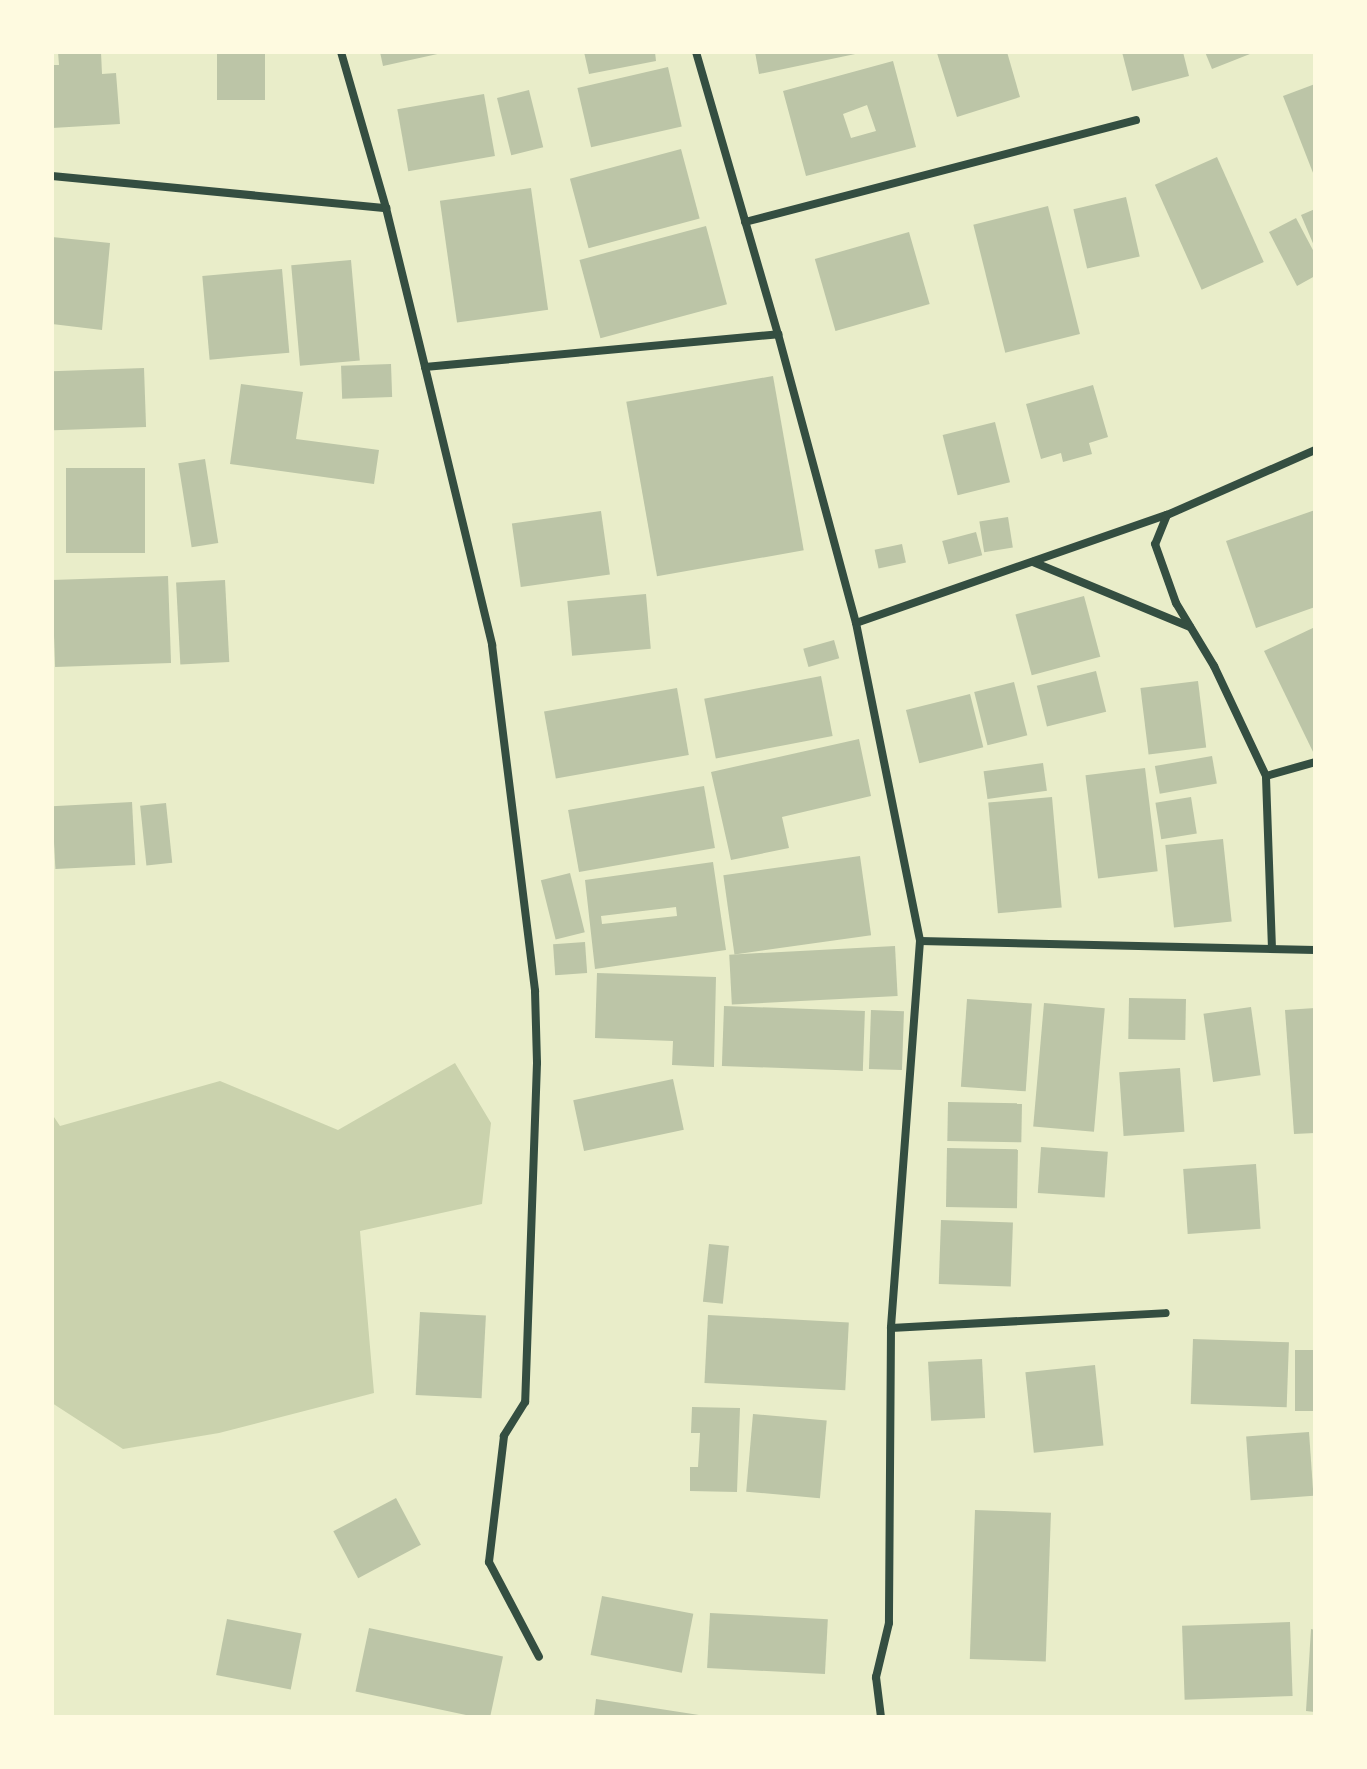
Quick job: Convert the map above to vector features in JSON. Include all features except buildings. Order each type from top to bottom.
[{"type":"street","points":[[341,52],[386,208],[492,645],[535,991],[537,1063],[525,1402],[504,1436],[489,1562],[539,1657]]},
{"type":"street","points":[[696,52],[778,334],[856,623],[920,941],[891,1328],[889,1623],[876,1677],[881,1717]]},
{"type":"street","points":[[745,222],[1136,120]]},
{"type":"street","points":[[52,176],[386,208]]},
{"type":"street","points":[[425,367],[778,334]]},
{"type":"street","points":[[856,623],[1167,515],[1315,450]]},
{"type":"street","points":[[1167,515],[1155,544],[1191,628],[1266,776],[1272,949]]},
{"type":"street","points":[[1033,562],[1191,628]]},
{"type":"street","points":[[1266,776],[1315,762]]},
{"type":"street","points":[[920,941],[1315,950]]},
{"type":"street","points":[[891,1328],[1166,1313]]},
{"type":"green space","points":[[455,1063],[491,1123],[482,1204],[360,1231],[374,1393],[219,1433],[123,1449],[52,1403],[52,1114],[60,1126],[220,1081],[338,1130]]}]
